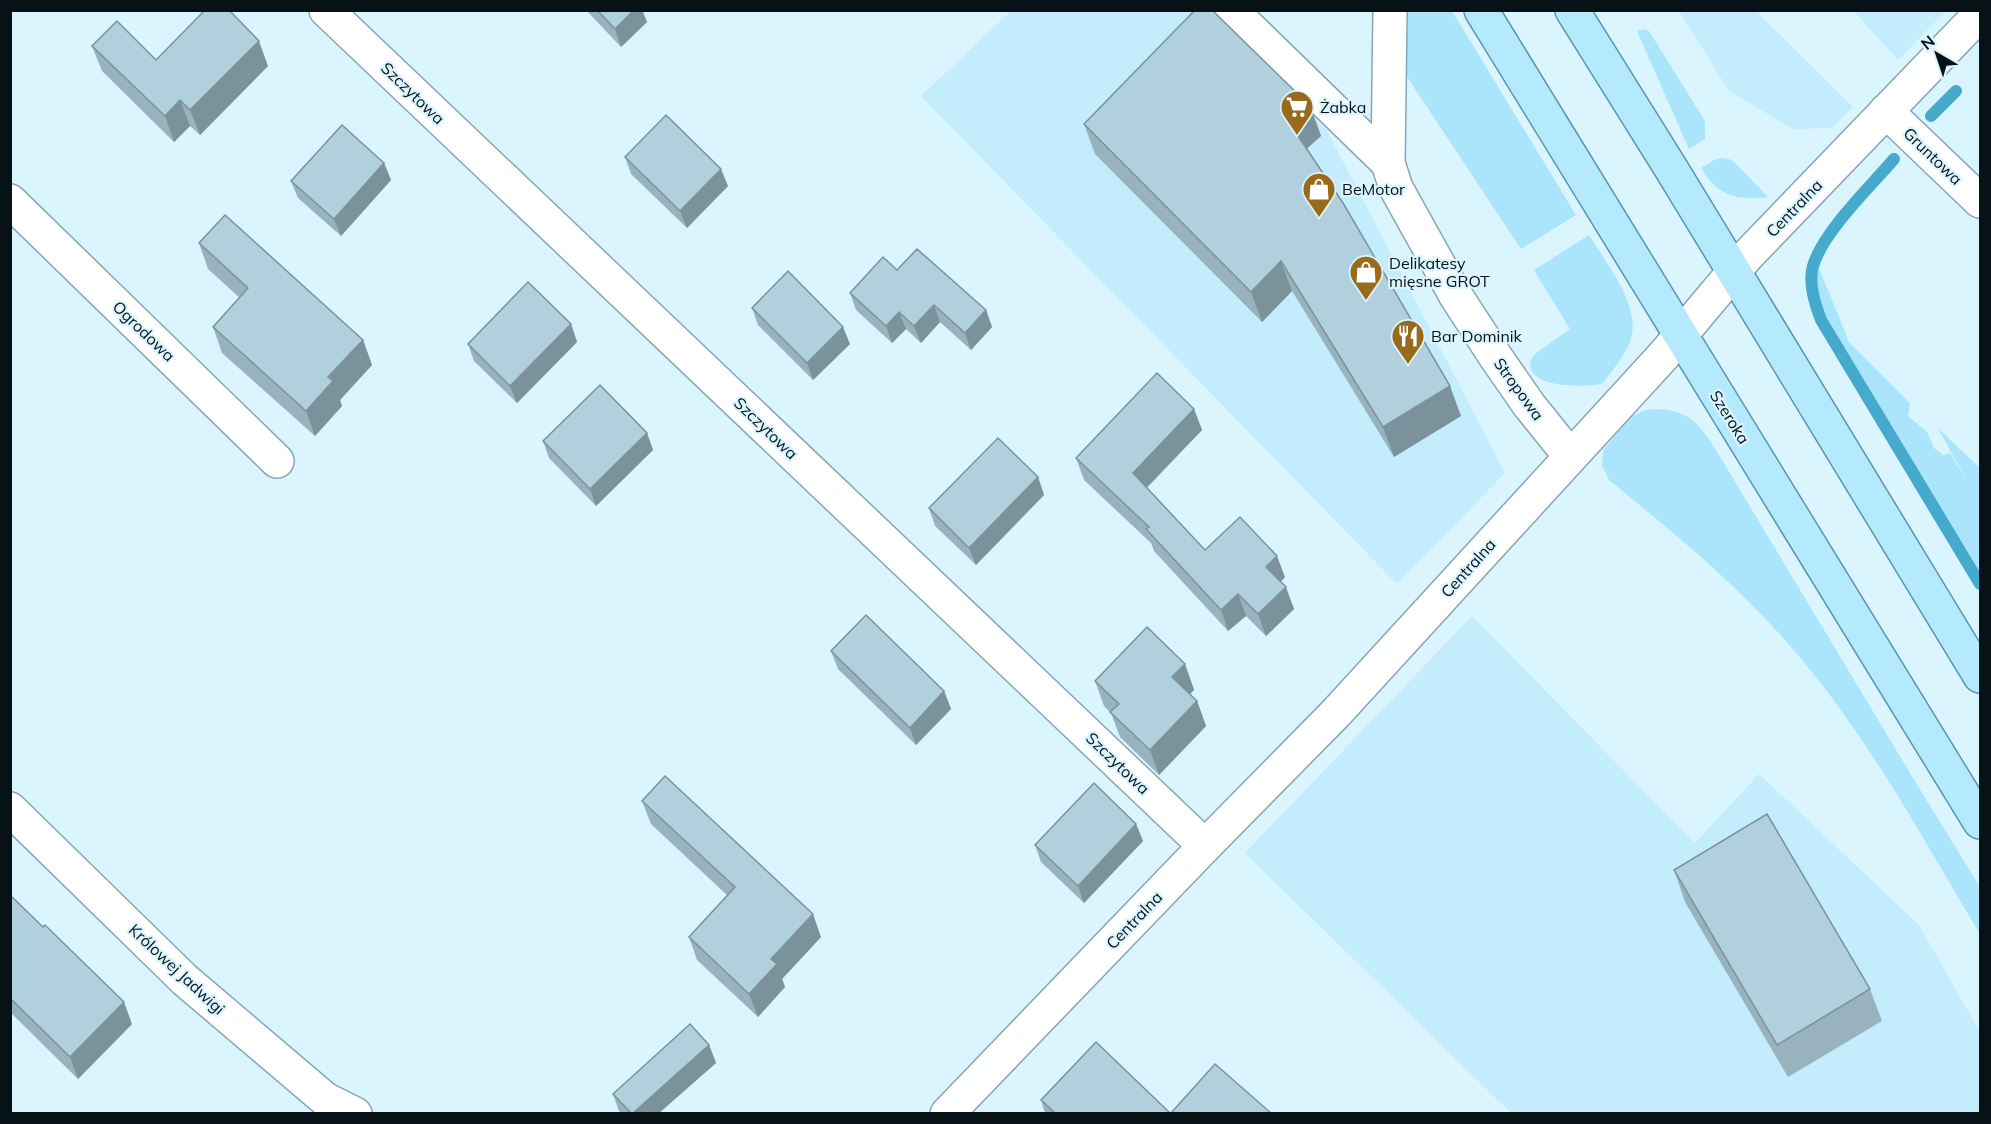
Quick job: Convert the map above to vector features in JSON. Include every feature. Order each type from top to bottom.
[{"type":"main road","name":"Szeroka","points":[[1481,10],[1679,336],[1980,822]]},
{"type":"main road","points":[[1572,10],[1980,676]]},
{"type":"street","name":"Szczytowa","points":[[326,10],[1205,846]]},
{"type":"street","name":"Stropowa","points":[[1231,10],[1265,24],[1388,163],[1404,205],[1456,296],[1512,381],[1570,456]]},
{"type":"street","points":[[1388,163],[1390,10]]},
{"type":"street","name":"Centralna","points":[[950,1112],[1336,713],[1679,336],[1734,272],[1980,14]]},
{"type":"street","name":"Gruntowa","points":[[1886,111],[1980,201]]},
{"type":"street","name":"Ogrodowa","points":[[10,201],[277,461]]},
{"type":"street","name":"Królowej Jadwigi","points":[[10,809],[185,980],[325,1100],[355,1113]]},
{"type":"shaded area","points":[[1011,11],[1205,11],[1326,129],[1505,473],[1397,584],[921,96]]},
{"type":"shaded area","points":[[1406,11],[1452,11],[1576,215],[1521,249],[1407,77]]},
{"type":"shaded area","points":[[1679,11],[1756,11],[1853,107],[1832,128],[1793,129],[1729,91]]},
{"type":"shaded area","points":[[1854,11],[1946,11],[1898,60]]},
{"type":"shaded area","points":[[1643,29],[1649,31],[1705,121],[1705,139],[1689,149],[1637,31]]},
{"type":"shaded area","points":[[1721,158],[1734,162],[1768,197],[1737,197],[1721,191],[1701,168]]},
{"type":"shaded area","points":[[1589,235],[1613,272],[1627,300],[1633,328],[1630,341],[1602,384],[1575,386],[1544,381],[1531,370],[1530,361],[1536,353],[1570,329],[1534,270]]},
{"type":"shaded area","points":[[1817,263],[1849,342],[1910,403],[1908,416],[1927,432],[1934,448],[1943,455],[1950,453],[1969,485],[1938,428],[1980,468],[1980,579],[1823,320],[1814,285]]},
{"type":"shaded area","points":[[1658,409],[1690,418],[1704,432],[1716,450],[1980,887],[1980,934],[1889,782],[1840,708],[1813,673],[1764,617],[1722,576],[1609,480],[1602,465],[1604,449],[1631,417],[1645,410]]},
{"type":"shaded area","points":[[1472,616],[1695,843],[1759,774],[1919,925],[1980,1032],[1980,1113],[1511,1113],[1245,853]]},
{"type":"building","points":[[205,10],[229,10],[259,41],[190,110],[180,100],[165,116],[92,46],[117,21],[156,60]]},
{"type":"building","points":[[597,10],[634,10],[615,29]]},
{"type":"building","points":[[1195,10],[1212,10],[1310,106],[1290,124],[1343,203],[1450,386],[1383,427],[1281,261],[1251,292],[1084,124]]},
{"type":"building","points":[[666,115],[721,169],[680,211],[625,157]]},
{"type":"building","points":[[342,125],[384,163],[334,219],[291,181]]},
{"type":"building","points":[[225,215],[363,340],[328,377],[333,381],[306,411],[213,327],[248,288],[199,243]]},
{"type":"building","points":[[917,249],[986,310],[965,333],[934,305],[914,326],[899,312],[886,326],[850,293],[883,257],[897,270]]},
{"type":"building","points":[[788,271],[843,327],[807,363],[752,308]]},
{"type":"building","points":[[528,282],[571,324],[510,386],[468,344]]},
{"type":"building","points":[[1157,373],[1194,409],[1133,473],[1205,550],[1240,517],[1277,556],[1266,567],[1286,587],[1258,614],[1238,594],[1221,610],[1146,529],[1149,527],[1076,458]]},
{"type":"building","points":[[600,385],[647,433],[590,489],[543,441]]},
{"type":"building","points":[[998,438],[1038,477],[969,548],[929,508]]},
{"type":"building","points":[[866,615],[944,691],[910,728],[831,651]]},
{"type":"building","points":[[1147,627],[1185,664],[1172,677],[1197,701],[1150,750],[1110,712],[1119,704],[1095,681]]},
{"type":"building","points":[[665,776],[813,914],[771,959],[777,964],[749,994],[689,937],[735,887],[642,801]]},
{"type":"building","points":[[1094,783],[1136,824],[1078,886],[1035,845]]},
{"type":"building","points":[[1767,814],[1870,989],[1777,1045],[1674,870]]},
{"type":"building","points":[[10,895],[43,927],[45,925],[124,1002],[70,1057],[10,998]]},
{"type":"building","points":[[690,1024],[709,1045],[631,1113],[613,1094]]},
{"type":"building","points":[[1096,1042],[1170,1113],[1055,1113],[1041,1100]]},
{"type":"building","points":[[1215,1064],[1271,1113],[1171,1113]]},
{"type":"waterway","points":[[1931,116],[1956,91]]},
{"type":"waterway","points":[[1894,159],[1848,210],[1826,239],[1813,266],[1811,279],[1813,293],[1821,320],[1980,584]]},
{"type":"place","name":"Żabka","points":[[1297,136]]},
{"type":"place","name":"BeMotor","points":[[1319,218]]},
{"type":"place","name":"Delikatesy mięsne GROT","points":[[1366,301]]},
{"type":"place","name":"Bar Dominik","points":[[1408,365]]}]
